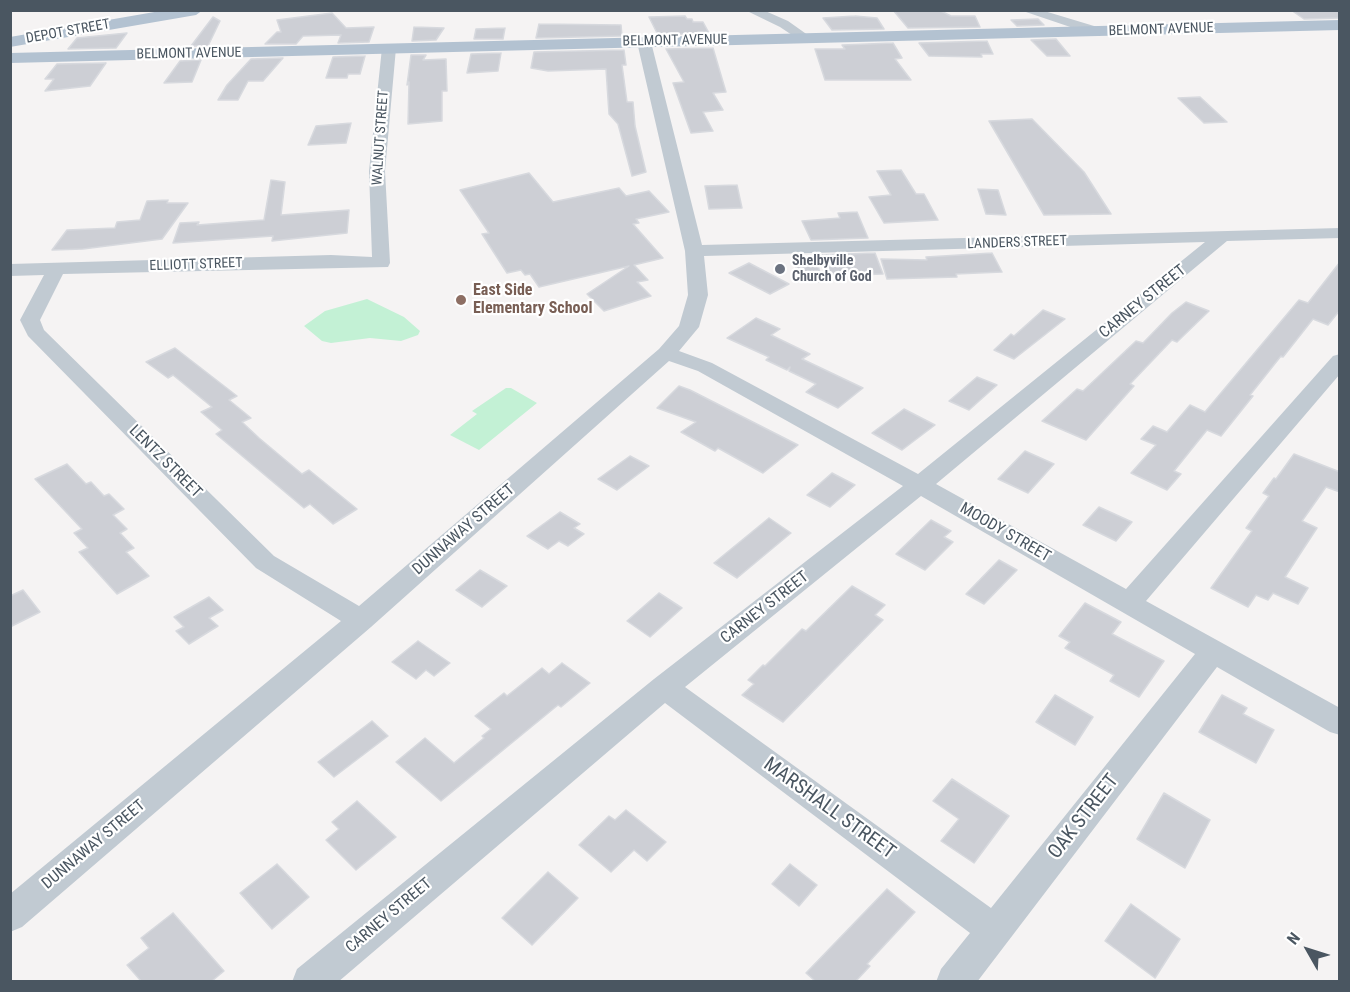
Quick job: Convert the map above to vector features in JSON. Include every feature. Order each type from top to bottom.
[{"type":"main road","name":"DEPOT STREET","points":[[12,51],[196,10]]},
{"type":"main road","name":"BELMONT AVENUE","points":[[12,51],[389,48],[1340,25]]},
{"type":"street","points":[[752,10],[784,24],[806,38]]},
{"type":"street","points":[[1026,10],[1099,32]]},
{"type":"street","name":"DUNNAWAY STREET","points":[[10,916],[361,620],[666,353],[689,327],[698,295],[694,251],[644,42]]},
{"type":"street","name":"WALNUT STREET","points":[[381,263],[377,171],[389,48]]},
{"type":"street","name":"LANDERS STREET","points":[[694,251],[1340,232]]},
{"type":"street","name":"CARNEY STREET","points":[[310,981],[664,687],[920,485],[1222,237]]},
{"type":"street","name":"ELLIOTT STREET","points":[[10,270],[331,261],[381,263]]},
{"type":"street","name":"LENTZ STREET","points":[[56,269],[30,320],[35,332],[265,562],[361,620]]},
{"type":"street","name":"MOODY STREET","points":[[666,353],[705,367],[920,485],[1340,723]]},
{"type":"street","points":[[1129,603],[1340,360]]},
{"type":"street","name":"OAK STREET","points":[[954,981],[1213,651]]},
{"type":"street","name":"MARSHALL STREET","points":[[664,687],[995,931]]},
{"type":"green space","points":[[367,299],[404,317],[420,331],[418,335],[401,341],[370,338],[331,343],[322,341],[304,326],[325,311]]},
{"type":"green space","points":[[506,388],[511,388],[537,403],[479,450],[450,435],[477,414],[472,411]]},
{"type":"building","points":[[893,10],[939,10],[951,16],[975,16],[980,27],[908,28]]},
{"type":"building","points":[[1291,10],[1340,10],[1340,18],[1304,19]]},
{"type":"building","points":[[332,13],[346,28],[374,27],[369,42],[338,43],[341,35],[303,36],[296,44],[265,44],[277,32],[281,32],[277,20]]},
{"type":"building","points":[[685,16],[693,22],[703,22],[709,33],[658,35],[649,17]]},
{"type":"building","points":[[855,16],[877,18],[884,29],[832,30],[823,18]]},
{"type":"building","points":[[213,17],[220,21],[208,46],[191,46]]},
{"type":"building","points":[[1038,19],[1044,25],[1017,26],[1011,20]]},
{"type":"building","points":[[539,24],[621,25],[622,36],[536,38]]},
{"type":"building","points":[[414,27],[444,28],[436,40],[412,41]]},
{"type":"building","points":[[505,28],[503,39],[474,39],[476,29]]},
{"type":"building","points":[[127,33],[116,48],[68,49],[77,38]]},
{"type":"building","points":[[1056,39],[1070,56],[1047,56],[1031,40]]},
{"type":"building","points":[[987,41],[993,54],[981,54],[982,57],[929,56],[919,43]]},
{"type":"building","points":[[893,43],[902,58],[895,59],[911,80],[825,80],[815,49],[845,49],[842,45]]},
{"type":"building","points":[[713,48],[726,92],[713,93],[723,110],[703,112],[713,131],[691,133],[673,83],[684,82],[666,49]]},
{"type":"building","points":[[624,50],[626,65],[622,65],[627,102],[633,102],[635,126],[646,172],[632,176],[618,124],[609,114],[606,69],[548,71],[531,68],[534,52]]},
{"type":"building","points":[[501,53],[498,71],[467,73],[471,54]]},
{"type":"building","points":[[411,55],[426,55],[423,60],[446,59],[447,91],[442,91],[442,121],[408,124],[409,82],[407,85]]},
{"type":"building","points":[[365,56],[360,74],[348,74],[347,78],[326,78],[333,57]]},
{"type":"building","points":[[283,58],[263,81],[248,81],[238,100],[218,100],[227,85],[251,59]]},
{"type":"building","points":[[201,60],[192,82],[164,83],[180,61]]},
{"type":"building","points":[[106,63],[90,86],[45,91],[54,79],[45,79],[57,64]]},
{"type":"building","points":[[1200,97],[1227,122],[1204,123],[1178,98]]},
{"type":"building","points":[[1032,119],[1084,172],[1111,214],[1044,215],[989,121]]},
{"type":"building","points":[[351,123],[346,143],[308,145],[316,126]]},
{"type":"building","points":[[901,170],[916,194],[924,194],[938,220],[884,223],[869,197],[891,195],[877,171]]},
{"type":"building","points":[[529,173],[553,202],[619,188],[626,196],[649,191],[669,212],[636,219],[639,223],[633,224],[663,258],[634,265],[648,280],[637,282],[651,296],[604,311],[587,294],[629,266],[539,287],[530,274],[525,275],[521,270],[507,273],[482,234],[489,233],[460,190]]},
{"type":"building","points":[[271,180],[285,182],[281,215],[349,210],[347,233],[272,241],[273,236],[173,243],[180,223],[199,222],[197,225],[264,220]]},
{"type":"building","points":[[737,185],[742,208],[709,209],[705,186]]},
{"type":"building","points":[[978,189],[998,190],[1006,215],[986,214]]},
{"type":"building","points":[[168,200],[167,203],[188,203],[162,239],[83,249],[52,250],[67,230],[115,228],[117,222],[140,220],[147,201]]},
{"type":"building","points":[[857,212],[868,238],[811,240],[802,221],[840,218],[838,213]]},
{"type":"building","points":[[875,253],[883,274],[828,276],[818,255]]},
{"type":"building","points":[[992,253],[1002,272],[956,274],[957,277],[887,279],[881,259],[927,260],[926,257]]},
{"type":"building","points":[[795,262],[818,262],[821,282],[798,282]]},
{"type":"building","points":[[1340,262],[1340,310],[1328,325],[1313,319],[1250,395],[1253,396],[1221,436],[1207,430],[1174,471],[1181,474],[1167,490],[1131,473],[1156,445],[1141,439],[1153,426],[1167,432],[1190,405],[1205,412],[1299,300],[1308,303]]},
{"type":"building","points":[[749,263],[789,284],[770,294],[729,273]]},
{"type":"building","points":[[1186,302],[1209,311],[1177,342],[1172,340],[1130,384],[1134,386],[1086,440],[1042,421],[1077,389],[1083,391],[1136,341],[1143,343]]},
{"type":"building","points":[[1043,310],[1065,319],[1014,359],[994,350],[1011,334],[1014,336]]},
{"type":"building","points":[[756,318],[780,329],[771,335],[810,354],[802,359],[863,388],[838,408],[806,392],[816,384],[789,371],[790,367],[787,370],[766,360],[769,357],[727,338]]},
{"type":"building","points":[[175,348],[237,396],[229,400],[251,418],[242,422],[259,438],[302,474],[309,470],[357,509],[333,524],[310,504],[304,508],[216,434],[222,430],[201,412],[212,407],[173,375],[168,378],[146,362]]},
{"type":"building","points":[[977,377],[997,385],[969,410],[949,401]]},
{"type":"building","points":[[679,386],[798,445],[763,473],[718,448],[715,451],[681,432],[696,422],[657,408]]},
{"type":"building","points":[[904,409],[935,425],[902,450],[872,433]]},
{"type":"building","points":[[1025,451],[1054,464],[1028,493],[998,479]]},
{"type":"building","points":[[1294,454],[1340,472],[1340,492],[1326,487],[1302,521],[1317,528],[1285,577],[1308,588],[1298,604],[1273,593],[1268,600],[1256,595],[1248,607],[1211,588],[1252,531],[1246,528],[1269,496],[1263,493]]},
{"type":"building","points":[[630,456],[649,466],[617,490],[598,479]]},
{"type":"building","points":[[67,464],[86,484],[91,482],[104,496],[109,494],[124,509],[113,515],[127,529],[120,533],[134,548],[126,552],[149,576],[117,594],[79,552],[88,548],[74,533],[82,529],[35,479]]},
{"type":"building","points":[[832,473],[855,485],[830,507],[807,495]]},
{"type":"building","points":[[1099,507],[1132,522],[1116,541],[1083,525]]},
{"type":"building","points":[[560,512],[580,524],[574,528],[584,534],[568,546],[559,541],[548,549],[527,536]]},
{"type":"building","points":[[769,518],[791,533],[737,578],[714,563]]},
{"type":"building","points":[[931,520],[951,531],[944,537],[953,542],[925,570],[896,554]]},
{"type":"building","points":[[999,560],[1017,570],[984,604],[966,594]]},
{"type":"building","points":[[480,570],[507,586],[482,607],[456,590]]},
{"type":"building","points":[[852,586],[885,605],[875,615],[883,620],[783,722],[742,695],[754,684],[748,680],[763,665],[765,666],[802,629],[806,631]]},
{"type":"building","points":[[23,590],[40,612],[10,627],[10,596]]},
{"type":"building","points":[[659,593],[682,608],[650,637],[627,621]]},
{"type":"building","points":[[209,597],[223,610],[209,618],[218,626],[189,644],[176,631],[184,627],[174,617]]},
{"type":"building","points":[[1085,603],[1121,622],[1112,634],[1164,661],[1139,697],[1110,681],[1114,675],[1065,648],[1070,642],[1059,636]]},
{"type":"building","points":[[418,641],[450,663],[434,676],[426,670],[416,679],[392,662]]},
{"type":"building","points":[[562,663],[590,683],[561,707],[558,705],[441,801],[396,762],[425,738],[454,763],[484,738],[482,736],[491,729],[475,716],[504,693],[507,696],[542,668],[549,674]]},
{"type":"building","points":[[1055,695],[1093,717],[1075,745],[1036,722]]},
{"type":"building","points":[[1222,695],[1247,708],[1243,714],[1274,730],[1256,763],[1199,732]]},
{"type":"building","points":[[372,721],[388,736],[334,777],[318,762]]},
{"type":"building","points":[[952,779],[1009,816],[974,863],[941,841],[959,819],[933,801]]},
{"type":"building","points":[[1164,793],[1210,820],[1185,868],[1137,839]]},
{"type":"building","points":[[357,801],[396,837],[356,870],[326,840],[339,829],[332,822]]},
{"type":"building","points":[[626,810],[666,842],[647,861],[634,850],[611,872],[579,845],[609,816],[615,820]]},
{"type":"building","points":[[277,864],[309,897],[272,929],[240,893]]},
{"type":"building","points":[[790,864],[817,885],[799,906],[772,884]]},
{"type":"building","points":[[548,872],[578,898],[532,945],[502,918]]},
{"type":"building","points":[[887,889],[915,912],[867,964],[870,966],[856,981],[815,981],[806,973]]},
{"type":"building","points":[[1131,904],[1180,939],[1155,978],[1105,941]]},
{"type":"building","points":[[173,913],[224,971],[212,981],[141,981],[127,965],[149,948],[141,938]]},
{"type":"place","name":"Shelbyville Church of God","points":[[780,269]]},
{"type":"place","name":"East Side Elementary School","points":[[461,300]]}]
